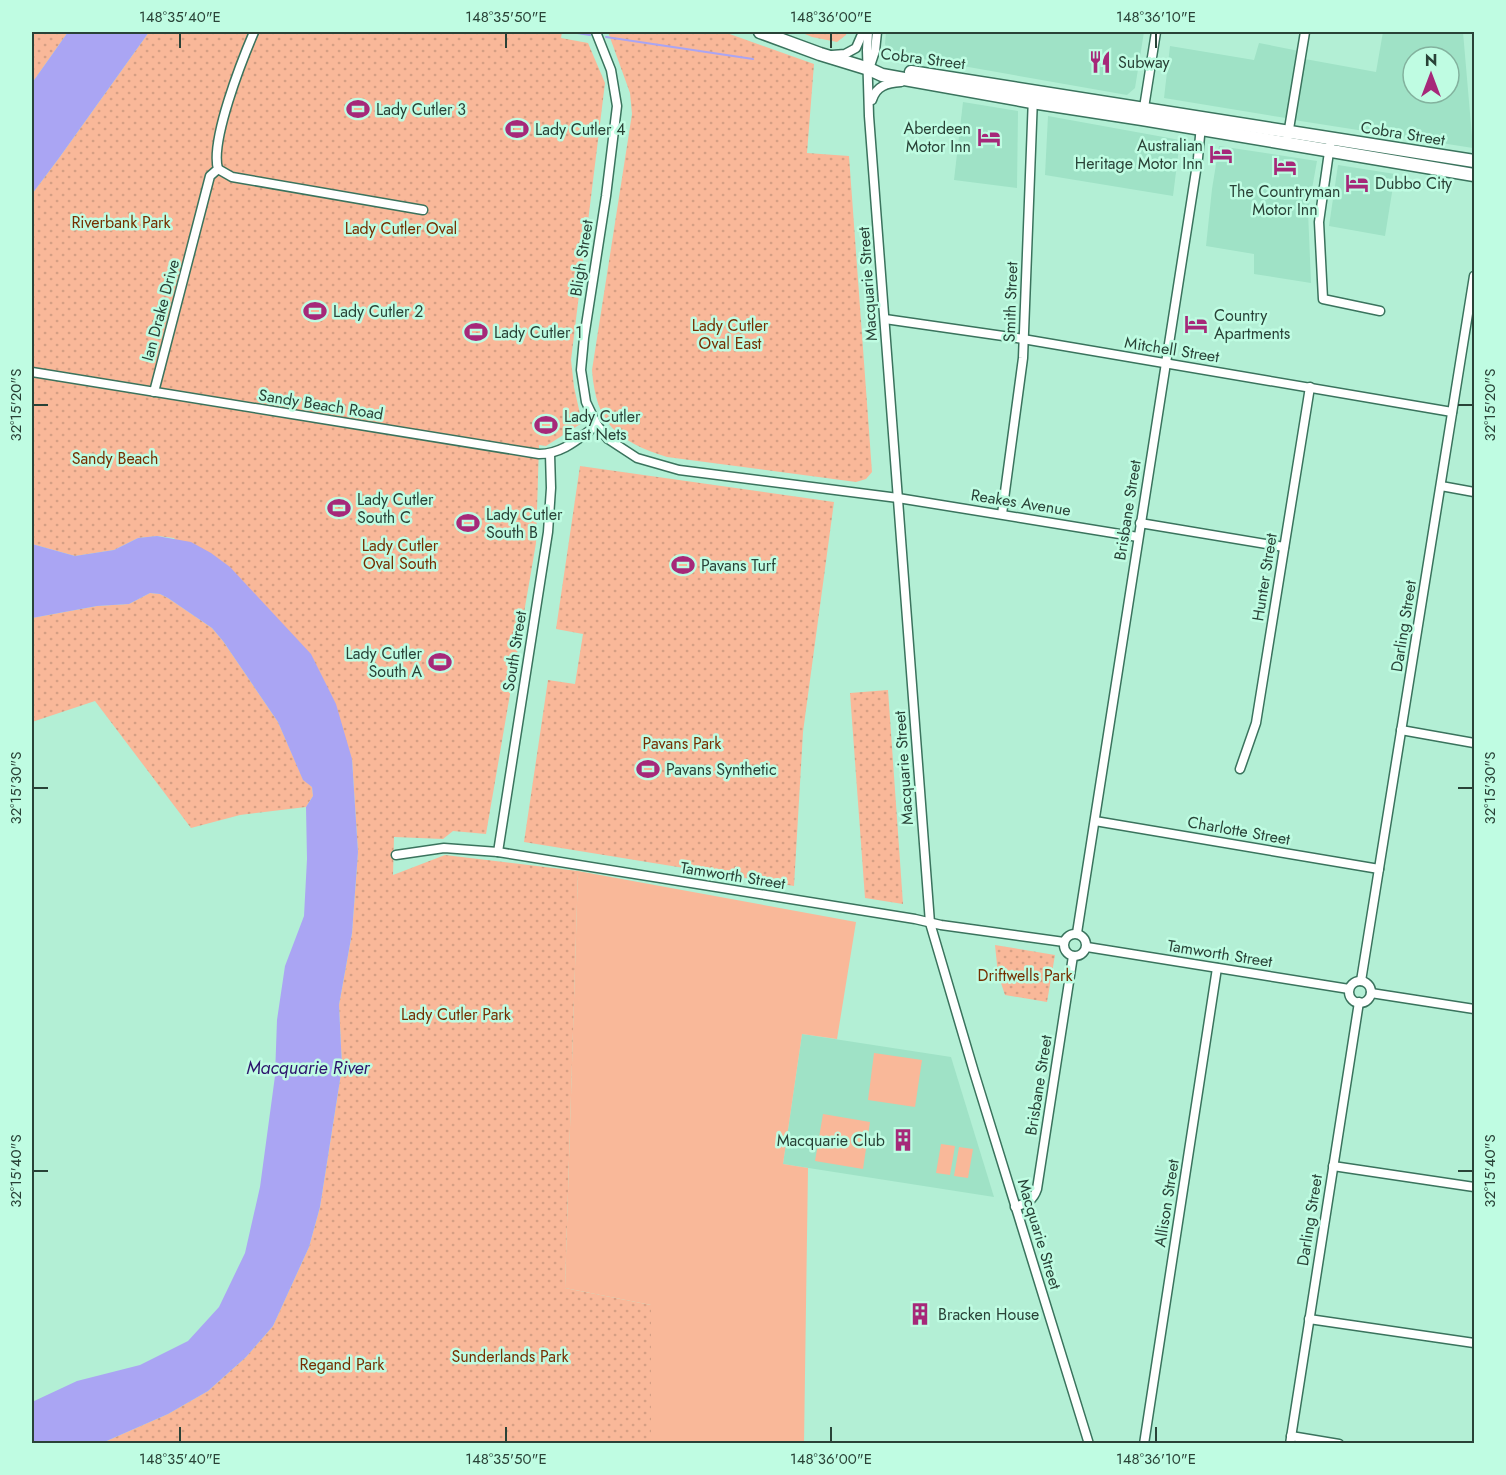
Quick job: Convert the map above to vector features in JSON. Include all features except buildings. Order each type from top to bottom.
[{"type":"highway","points":[[760,32],[869,69]]},
{"type":"highway","name":"Cobra Street","points":[[869,69],[882,67],[1033,96]]},
{"type":"highway","name":"Cobra Street","points":[[869,69],[882,75],[915,81],[1143,113],[1201,129],[1288,138]]},
{"type":"highway","name":"Cobra Street","points":[[1143,113],[1171,112],[1474,175]]},
{"type":"highway","name":"Cobra Street","points":[[1330,145],[1474,161]]},
{"type":"street","name":"Ian Drake Drive","points":[[154,392],[210,176],[218,169],[216,152],[220,135],[254,32]]},
{"type":"street","name":"Bligh Street","points":[[596,32],[610,70],[617,106],[614,141],[582,354],[582,386],[586,402],[597,424],[608,439],[621,449],[657,465],[679,470],[898,498]]},
{"type":"street","points":[[820,54],[837,55],[851,52],[859,44],[862,32]]},
{"type":"street","name":"Macquarie Street","points":[[868,32],[869,116],[930,922],[1015,1207],[1089,1443]]},
{"type":"street","name":"Macquarie Street","points":[[869,69],[875,51],[877,32]]},
{"type":"street","points":[[1143,113],[1156,32]]},
{"type":"street","points":[[1288,138],[1305,32]]},
{"type":"street","points":[[869,116],[872,98],[877,89],[887,83],[915,81]]},
{"type":"street","name":"Smith Street","points":[[1002,514],[1024,339],[1033,96]]},
{"type":"street","points":[[1171,112],[1196,120],[1201,129]]},
{"type":"street","name":"Brisbane Street","points":[[1077,933],[1201,129]]},
{"type":"street","points":[[1330,145],[1319,222],[1323,298],[1380,311]]},
{"type":"street","points":[[218,169],[232,177],[423,210]]},
{"type":"street","name":"Darling Street","points":[[1361,981],[1452,412],[1470,332],[1474,276]]},
{"type":"street","name":"Mitchell Street","points":[[885,319],[1024,339],[1452,412]]},
{"type":"street","name":"Sandy Beach Road","points":[[32,372],[527,453],[550,454]]},
{"type":"street","name":"Hunter Street","points":[[1240,769],[1256,723],[1310,387]]},
{"type":"street","points":[[550,454],[572,443],[597,424]]},
{"type":"street","name":"South Street","points":[[498,852],[548,532],[551,488],[550,454]]},
{"type":"street","points":[[1441,486],[1474,492]]},
{"type":"street","name":"Reakes Avenue","points":[[898,498],[1138,537]]},
{"type":"street","points":[[1140,524],[1284,547]]},
{"type":"street","points":[[1401,730],[1474,743]]},
{"type":"street","name":"Charlotte Street","points":[[1095,821],[1379,869]]},
{"type":"street","name":"Tamworth Street","points":[[396,855],[444,848],[498,852],[1064,942]]},
{"type":"street","points":[[1077,933],[1085,939],[1087,946],[1083,953],[1073,956],[1065,950],[1064,942],[1070,934],[1077,933]]},
{"type":"street","name":"Tamworth Street","points":[[1087,946],[1349,989]]},
{"type":"street","name":"Brisbane Street","points":[[1015,1207],[1029,1202],[1034,1197],[1036,1189],[1073,956]]},
{"type":"street","name":"Allison Street","points":[[1144,1443],[1217,968]]},
{"type":"street","points":[[1361,981],[1370,986],[1371,993],[1365,1001],[1359,1002],[1352,999],[1349,989],[1355,982],[1361,981]]},
{"type":"street","points":[[1371,993],[1474,1009]]},
{"type":"street","name":"Darling Street","points":[[1291,1440],[1359,1002]]},
{"type":"street","points":[[1333,1166],[1474,1187]]},
{"type":"street","points":[[1309,1319],[1474,1343]]},
{"type":"street","points":[[1291,1440],[1339,1443]]},
{"type":"shaded area","points":[[886,32],[1144,32],[1135,88],[1127,95],[889,53],[885,44]]},
{"type":"shaded area","points":[[1383,32],[1463,32],[1473,148],[1294,120],[1305,59],[1376,72]]},
{"type":"shaded area","points":[[1259,43],[1299,51],[1286,118],[1164,98],[1170,46],[1254,60]]},
{"type":"shaded area","points":[[963,102],[1018,111],[1017,188],[954,180]]},
{"type":"shaded area","points":[[1048,116],[1180,140],[1173,196],[1045,175]]},
{"type":"shaded area","points":[[1219,146],[1317,161],[1308,211],[1311,283],[1254,274],[1254,254],[1206,246]]},
{"type":"shaded area","points":[[1338,165],[1395,174],[1385,236],[1329,226]]},
{"type":"shaded area","name":"Macquarie Club","points":[[802,1034],[951,1057],[994,1197],[783,1164]]},
{"type":"green space","points":[[32,32],[68,32],[32,83]]},
{"type":"green space","points":[[149,32],[562,32],[561,38],[588,43],[605,83],[571,360],[582,423],[546,446],[539,445],[536,543],[486,834],[453,831],[443,839],[394,837],[393,875],[445,855],[578,871],[565,1288],[651,1305],[651,1443],[102,1443],[168,1414],[208,1391],[246,1357],[273,1326],[309,1247],[320,1207],[342,1067],[339,1005],[352,933],[358,852],[352,759],[174,538],[158,536],[138,538],[114,550],[75,556],[32,544],[32,194]]},
{"type":"green space","name":"Lady Cutler Oval East","points":[[608,32],[724,32],[814,64],[807,153],[849,156],[872,472],[866,479],[856,482],[667,457],[622,437],[604,417],[594,389],[592,370],[632,114],[630,93]]},
{"type":"green space","points":[[800,32],[847,32],[837,42]]},
{"type":"green space","name":"Pavans Park","points":[[580,466],[834,502],[803,732],[794,886],[524,842],[548,680],[575,684],[583,634],[556,629]]},
{"type":"green space","points":[[150,593],[168,598],[212,628],[223,641],[278,722],[303,779],[312,787],[313,796],[306,807],[240,815],[191,828],[95,701],[32,722],[32,618],[97,606],[129,604]]},
{"type":"green space","points":[[888,690],[903,904],[865,898],[850,693]]},
{"type":"green space","points":[[578,871],[856,922],[837,1039],[802,1034],[783,1164],[808,1168],[804,1443],[651,1443],[651,1305],[565,1288]]},
{"type":"green space","name":"Driftwells Park","points":[[995,945],[1055,955],[1047,1002],[1005,995],[998,974]]},
{"type":"green space","points":[[874,1053],[922,1060],[915,1107],[868,1100]]},
{"type":"green space","points":[[823,1114],[870,1122],[863,1169],[815,1161]]},
{"type":"green space","points":[[941,1144],[955,1146],[950,1175],[936,1173]]},
{"type":"green space","points":[[959,1147],[973,1149],[968,1178],[954,1176]]},
{"type":"water","points":[[68,32],[149,32],[32,194],[32,83]]},
{"type":"water","name":"Macquarie River","points":[[157,536],[191,542],[230,567],[311,654],[336,704],[352,759],[358,852],[352,933],[339,1005],[342,1067],[320,1207],[309,1247],[273,1326],[246,1357],[208,1391],[168,1414],[102,1443],[32,1443],[32,1402],[77,1381],[140,1365],[188,1341],[219,1307],[245,1253],[260,1187],[275,1076],[277,1020],[285,966],[304,916],[307,859],[306,807],[313,796],[312,787],[303,780],[278,722],[212,628],[168,598],[150,593],[129,604],[97,606],[32,618],[32,544],[75,556],[114,550],[138,538]]},
{"type":"waterway","points":[[571,32],[590,35]]},
{"type":"waterway","points":[[606,37],[753,59]]},
{"type":"place","name":"Subway","points":[[1100,62]]},
{"type":"place","name":"Lady Cutler 3","points":[[358,109]]},
{"type":"place","name":"Lady Cutler 4","points":[[517,129]]},
{"type":"place","name":"Aberdeen Motor Inn","points":[[989,137]]},
{"type":"place","name":"Australian Heritage Motor Inn","points":[[1221,154]]},
{"type":"place","name":"The Countryman Motor Inn","points":[[1285,166]]},
{"type":"place","name":"Dubbo City","points":[[1357,183]]},
{"type":"place","name":"Lady Cutler 2","points":[[315,311]]},
{"type":"place","name":"Country Apartments","points":[[1196,324]]},
{"type":"place","name":"Lady Cutler 1","points":[[476,332]]},
{"type":"place","name":"Lady Cutler East Nets","points":[[546,425]]},
{"type":"place","name":"Lady Cutler South C","points":[[339,508]]},
{"type":"place","name":"Lady Cutler South B","points":[[468,523]]},
{"type":"place","name":"Pavans Turf","points":[[683,565]]},
{"type":"place","name":"Lady Cutler South A","points":[[440,662]]},
{"type":"place","name":"Pavans Synthetic","points":[[648,769]]},
{"type":"place","name":"Macquarie Club","points":[[903,1140]]},
{"type":"place","name":"Bracken House","points":[[920,1314]]},
{"type":"park label","name":"Riverbank Park","points":[[121,222]]},
{"type":"park label","name":"Lady Cutler Oval","points":[[401,228]]},
{"type":"park label","name":"Sandy Beach","points":[[115,458]]},
{"type":"park label","name":"Lady Cutler Oval South","points":[[400,554]]},
{"type":"park label","name":"Lady Cutler Park","points":[[456,1014]]},
{"type":"park label","name":"Sunderlands Park","points":[[510,1356]]},
{"type":"park label","name":"Regand Park","points":[[342,1364]]}]
